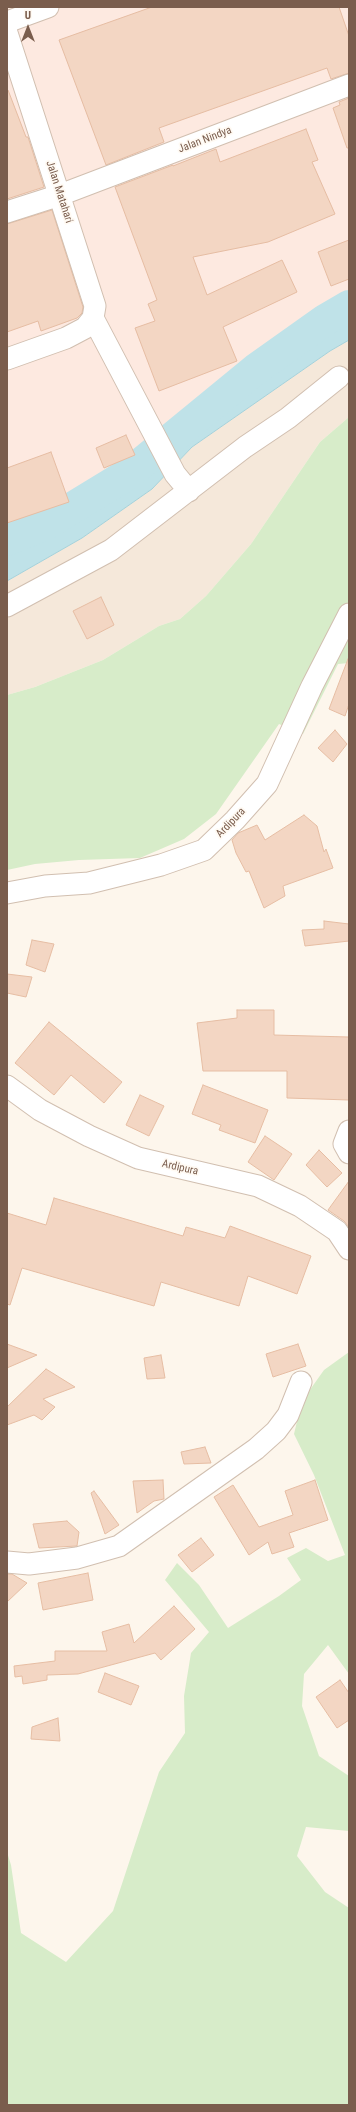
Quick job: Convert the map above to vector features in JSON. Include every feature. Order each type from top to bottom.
[{"type":"street","points":[[7,22],[48,7]]},
{"type":"street","name":"Jalan Matahari","points":[[7,33],[95,306],[94,318]]},
{"type":"street","name":"Jalan Nindya","points":[[7,212],[60,195],[349,85]]},
{"type":"street","points":[[7,360],[66,338],[85,328],[94,318],[175,474],[188,491]]},
{"type":"street","points":[[7,606],[111,550],[245,447],[288,418],[339,377]]},
{"type":"street","name":"Ardipura","points":[[7,893],[45,886],[89,883],[161,864],[204,850],[235,820],[266,784],[312,686],[349,614]]},
{"type":"street","name":"Ardipura","points":[[7,1086],[54,1117],[89,1136],[138,1158],[258,1186],[300,1206],[337,1231],[349,1249]]},
{"type":"street","points":[[349,1131],[347,1132],[344,1144],[349,1153]]},
{"type":"street","points":[[7,1562],[29,1564],[77,1558],[119,1546],[261,1445],[276,1431],[288,1415],[301,1382]]},
{"type":"shaded area","points":[[7,7],[349,7],[349,319],[261,366],[198,415],[111,492],[57,526],[7,551]]},
{"type":"shaded area","points":[[349,340],[349,417],[320,442],[251,544],[206,596],[180,619],[159,626],[103,660],[35,687],[7,695],[7,581],[82,538],[152,489],[192,447],[330,351]]},
{"type":"green space","points":[[349,417],[349,663],[338,664],[303,734],[279,724],[216,814],[184,839],[140,858],[79,860],[35,864],[7,870],[7,695],[35,687],[103,660],[159,626],[180,619],[206,596],[251,544],[320,442]]},
{"type":"green space","points":[[349,1352],[349,1674],[328,1645],[304,1674],[302,1706],[319,1756],[349,1776],[349,1831],[306,1827],[297,1856],[325,1892],[349,1908],[349,2105],[7,2105],[7,1852],[11,1865],[21,1933],[66,1962],[113,1911],[159,1772],[185,1733],[184,1696],[191,1653],[209,1632],[165,1580],[177,1563],[199,1585],[228,1628],[279,1596],[301,1580],[287,1558],[306,1548],[328,1561],[345,1555],[314,1475],[294,1434],[302,1401],[324,1370]]},
{"type":"water","points":[[349,319],[349,340],[330,351],[192,447],[152,489],[82,538],[7,581],[7,551],[57,526],[111,492],[198,415],[261,366]]},
{"type":"building","points":[[152,7],[339,7],[349,36],[349,73],[331,79],[327,68],[159,128],[164,142],[106,165],[59,40]]},
{"type":"building","points":[[7,90],[26,137],[28,137],[44,187],[7,199]]},
{"type":"building","points":[[349,98],[349,148],[347,148],[333,108],[340,105],[339,102]]},
{"type":"building","points":[[306,129],[318,160],[312,162],[335,214],[268,242],[193,257],[207,295],[282,260],[297,292],[223,327],[237,361],[159,391],[135,328],[155,321],[148,304],[157,300],[115,187],[216,149],[220,162]]},
{"type":"building","points":[[52,210],[83,307],[82,313],[77,318],[41,331],[38,321],[7,332],[7,224]]},
{"type":"building","points":[[349,240],[349,279],[331,286],[318,252]]},
{"type":"building","points":[[126,435],[135,455],[104,468],[96,448]]},
{"type":"building","points":[[51,452],[69,502],[7,523],[7,468]]},
{"type":"building","points":[[101,597],[114,625],[87,639],[73,611]]},
{"type":"building","points":[[348,659],[349,704],[345,716],[329,709]]},
{"type":"building","points":[[335,730],[347,744],[333,762],[318,748]]},
{"type":"building","points":[[304,815],[317,826],[324,852],[326,849],[333,868],[283,886],[285,896],[264,908],[249,871],[246,872],[236,853],[232,840],[238,833],[257,825],[265,840]]},
{"type":"building","points":[[324,921],[349,924],[349,941],[305,946],[302,930],[324,929]]},
{"type":"building","points":[[32,940],[54,944],[45,972],[26,965]]},
{"type":"building","points":[[7,974],[32,977],[26,997],[7,993]]},
{"type":"building","points":[[237,1010],[274,1010],[274,1035],[349,1037],[349,1100],[287,1098],[287,1071],[203,1071],[197,1023],[237,1018]]},
{"type":"building","points":[[49,1022],[122,1082],[104,1103],[71,1075],[54,1095],[15,1063]]},
{"type":"building","points":[[203,1085],[268,1110],[255,1143],[219,1130],[221,1125],[192,1114]]},
{"type":"building","points":[[140,1095],[164,1106],[149,1136],[126,1125]]},
{"type":"building","points":[[265,1136],[292,1154],[274,1180],[248,1162]]},
{"type":"building","points":[[319,1150],[342,1173],[327,1187],[306,1165]]},
{"type":"building","points":[[349,1181],[349,1227],[344,1221],[328,1210]]},
{"type":"building","points":[[54,1198],[183,1236],[186,1227],[225,1238],[230,1226],[311,1256],[297,1294],[248,1276],[239,1306],[161,1282],[154,1306],[22,1268],[10,1305],[7,1304],[7,1213],[46,1225]]},
{"type":"building","points":[[7,1344],[37,1355],[7,1368]]},
{"type":"building","points":[[298,1344],[306,1366],[273,1377],[266,1354]]},
{"type":"building","points":[[161,1355],[165,1378],[147,1379],[144,1358]]},
{"type":"building","points":[[46,1369],[75,1387],[43,1399],[55,1407],[42,1420],[34,1415],[7,1425],[7,1407]]},
{"type":"building","points":[[205,1447],[211,1463],[184,1464],[181,1452]]},
{"type":"building","points":[[163,1480],[164,1499],[154,1501],[137,1513],[133,1481]]},
{"type":"building","points":[[315,1480],[328,1520],[289,1533],[294,1547],[272,1554],[268,1542],[249,1555],[214,1497],[233,1485],[259,1527],[293,1515],[285,1491]]},
{"type":"building","points":[[94,1491],[119,1525],[105,1534],[91,1493]]},
{"type":"building","points":[[67,1521],[79,1532],[77,1546],[39,1548],[33,1524]]},
{"type":"building","points":[[201,1538],[214,1555],[192,1572],[178,1555]]},
{"type":"building","points":[[88,1573],[93,1600],[43,1610],[38,1583]]},
{"type":"building","points":[[7,1574],[12,1574],[27,1583],[7,1602]]},
{"type":"building","points":[[174,1606],[195,1629],[161,1660],[155,1653],[78,1674],[47,1675],[47,1680],[23,1684],[22,1676],[15,1677],[14,1666],[55,1661],[55,1651],[107,1651],[102,1632],[129,1624],[134,1643]]},
{"type":"building","points":[[105,1673],[139,1686],[131,1705],[98,1692]]},
{"type":"building","points":[[340,1680],[349,1693],[349,1720],[337,1728],[316,1697]]},
{"type":"building","points":[[58,1718],[60,1741],[31,1739],[32,1727]]},
{"type":"waterway","points":[[7,540],[46,524],[128,474],[256,369],[325,320],[349,306]]}]
